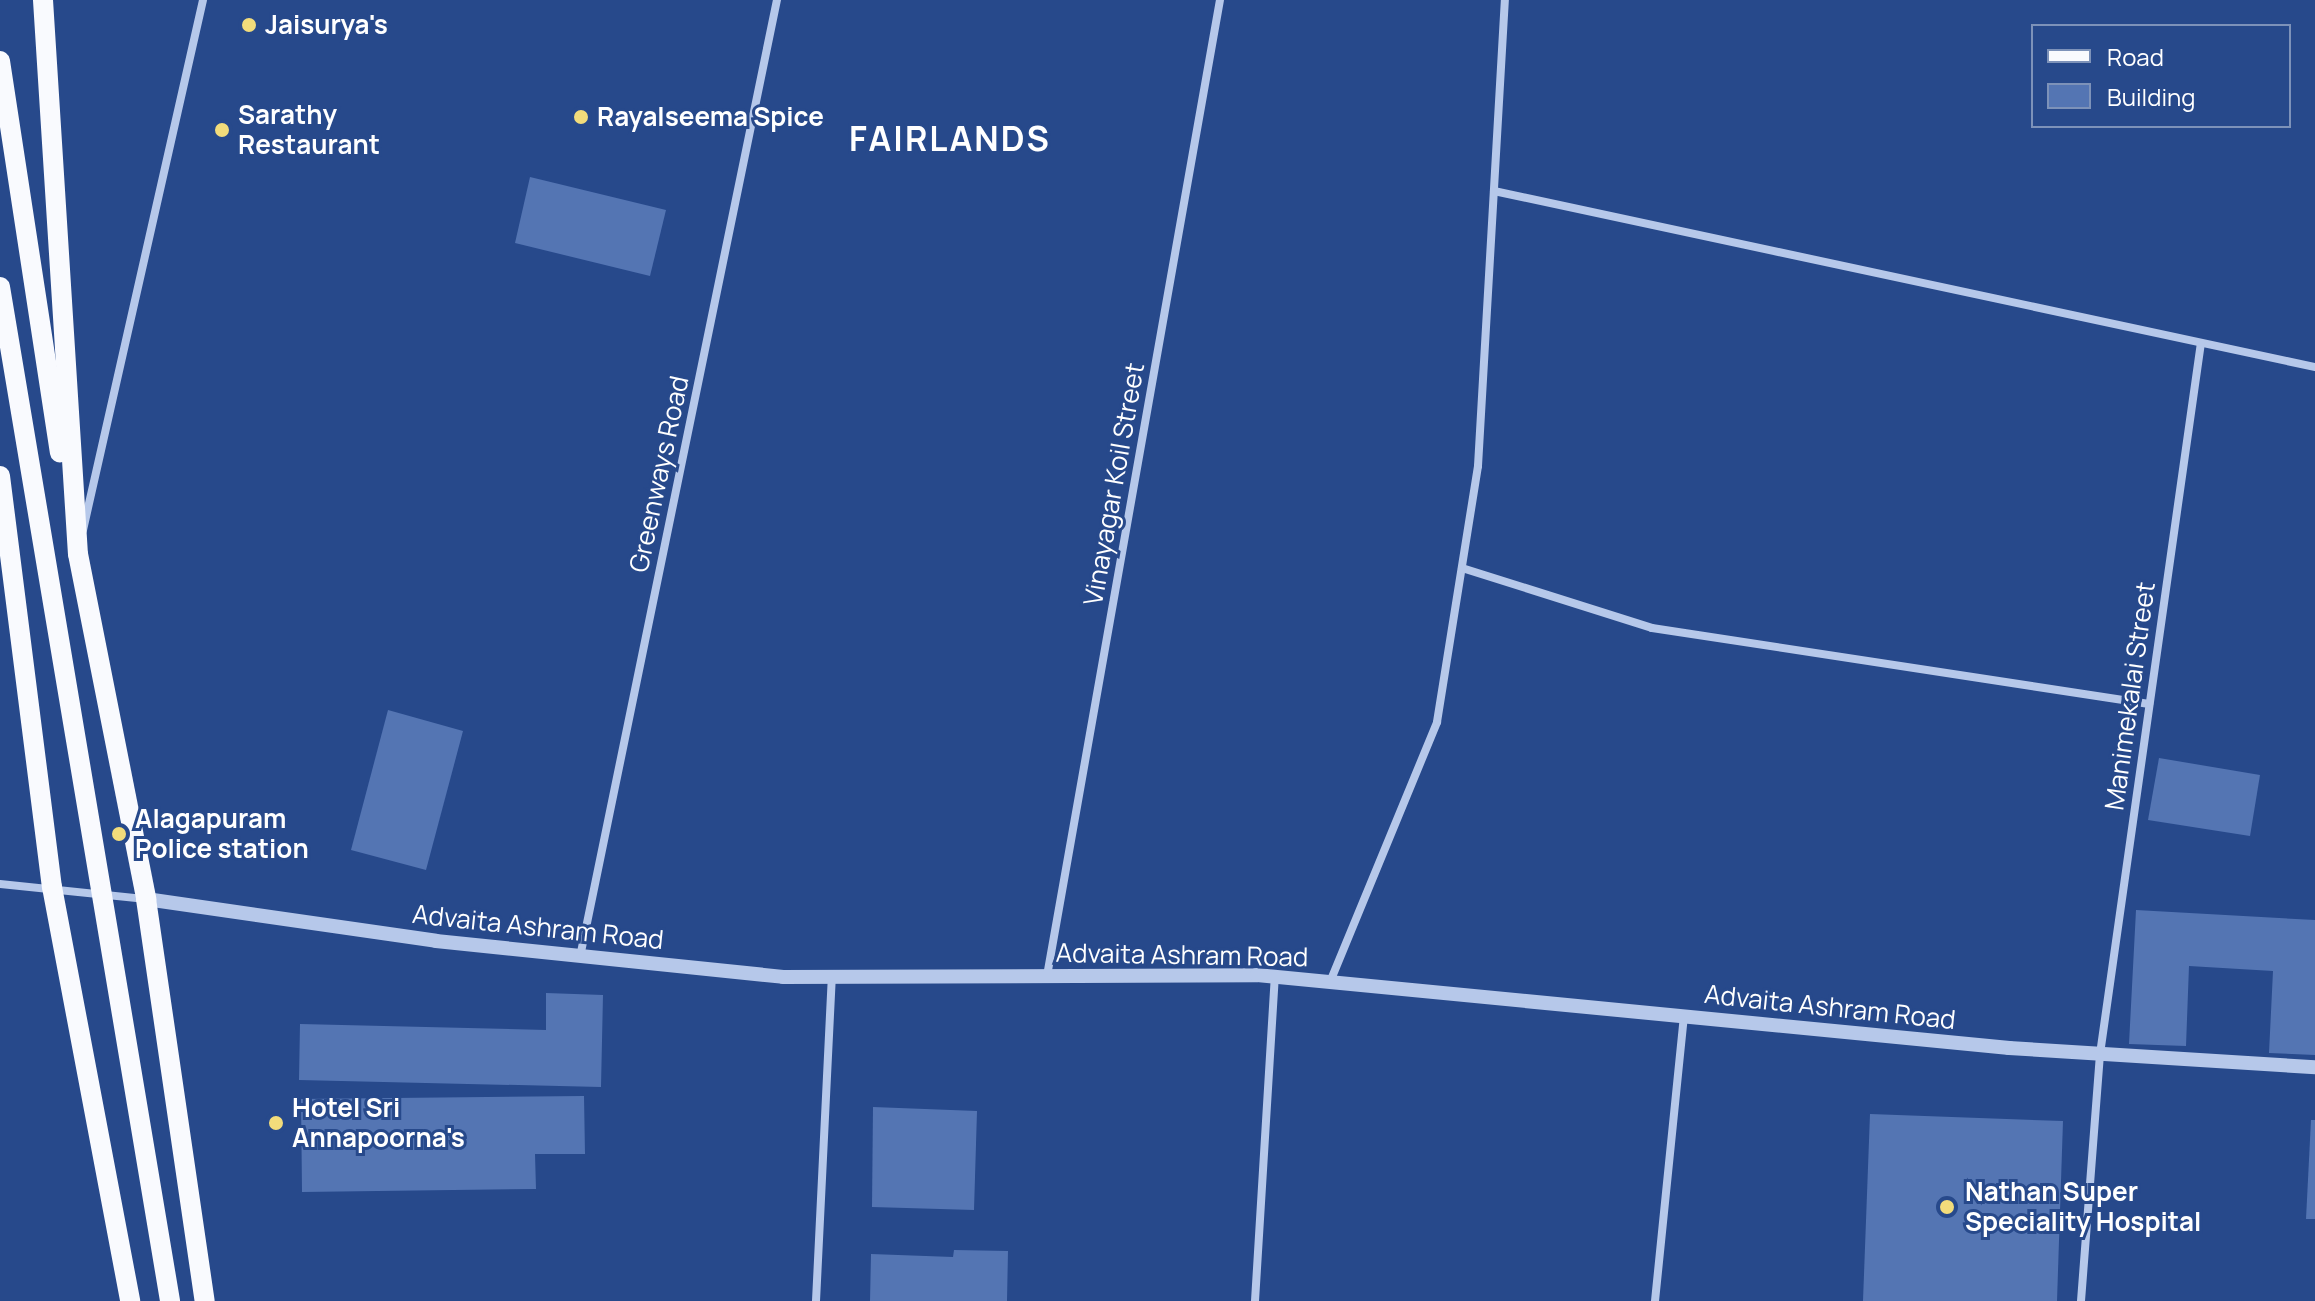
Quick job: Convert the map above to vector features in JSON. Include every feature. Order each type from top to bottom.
[{"type":"main road","points":[[43,0],[78,554]]},
{"type":"main road","points":[[0,61],[47,375],[78,554],[146,899],[205,1301]]},
{"type":"main road","points":[[0,287],[170,1301]]},
{"type":"main road","points":[[0,476],[52,887],[130,1301]]},
{"type":"street","points":[[78,554],[203,0]]},
{"type":"street","name":"Greenways Road","points":[[580,957],[777,0]]},
{"type":"street","name":"Vinayagar Koil Street","points":[[1047,976],[1220,0]]},
{"type":"street","points":[[1330,982],[1437,722],[1478,466],[1505,0]]},
{"type":"street","points":[[1494,191],[2315,367]]},
{"type":"street","name":"Manimekalai Street","points":[[2081,1301],[2100,1054],[2201,343]]},
{"type":"street","points":[[1462,568],[1652,628],[2149,704]]},
{"type":"street","points":[[0,884],[146,899]]},
{"type":"street","name":"Advaita Ashram Road","points":[[146,899],[580,957],[832,977],[1275,977],[2100,1054],[2315,1067]]},
{"type":"street","points":[[816,1301],[832,977]]},
{"type":"street","points":[[1255,1301],[1275,977]]},
{"type":"street","points":[[1655,1301],[1684,1017]]},
{"type":"building","points":[[530,177],[666,210],[650,276],[515,243]]},
{"type":"building","points":[[388,710],[463,731],[426,870],[351,850]]},
{"type":"building","points":[[2159,758],[2260,775],[2250,836],[2148,820]]},
{"type":"building","points":[[2136,910],[2315,920],[2315,1055],[2269,1053],[2273,971],[2189,966],[2186,1046],[2129,1044]]},
{"type":"building","points":[[546,993],[603,995],[601,1087],[299,1080],[300,1024],[546,1030]]},
{"type":"building","points":[[584,1096],[585,1154],[535,1154],[536,1189],[302,1192],[301,1099]]},
{"type":"building","points":[[873,1107],[977,1111],[974,1210],[872,1207]]},
{"type":"building","points":[[1870,1114],[2063,1121],[2057,1301],[1863,1301]]},
{"type":"building","points":[[2311,1120],[2315,1120],[2315,1219],[2306,1219]]},
{"type":"building","points":[[954,1250],[1008,1251],[1007,1301],[870,1301],[871,1254],[953,1257]]},
{"type":"place","name":"Jaisurya's","points":[[249,25]]},
{"type":"place","name":"Rayalseema Spice","points":[[581,117]]},
{"type":"place","name":"Sarathy Restaurant","points":[[222,130]]},
{"type":"place","name":"Alagapuram Police station","points":[[119,834]]},
{"type":"place","name":"Hotel Sri Annapoorna's","points":[[276,1123]]},
{"type":"place","name":"Nathan Super Speciality Hospital","points":[[1947,1207]]},
{"type":"district","name":"FAIRLANDS","points":[[950,139]]}]
